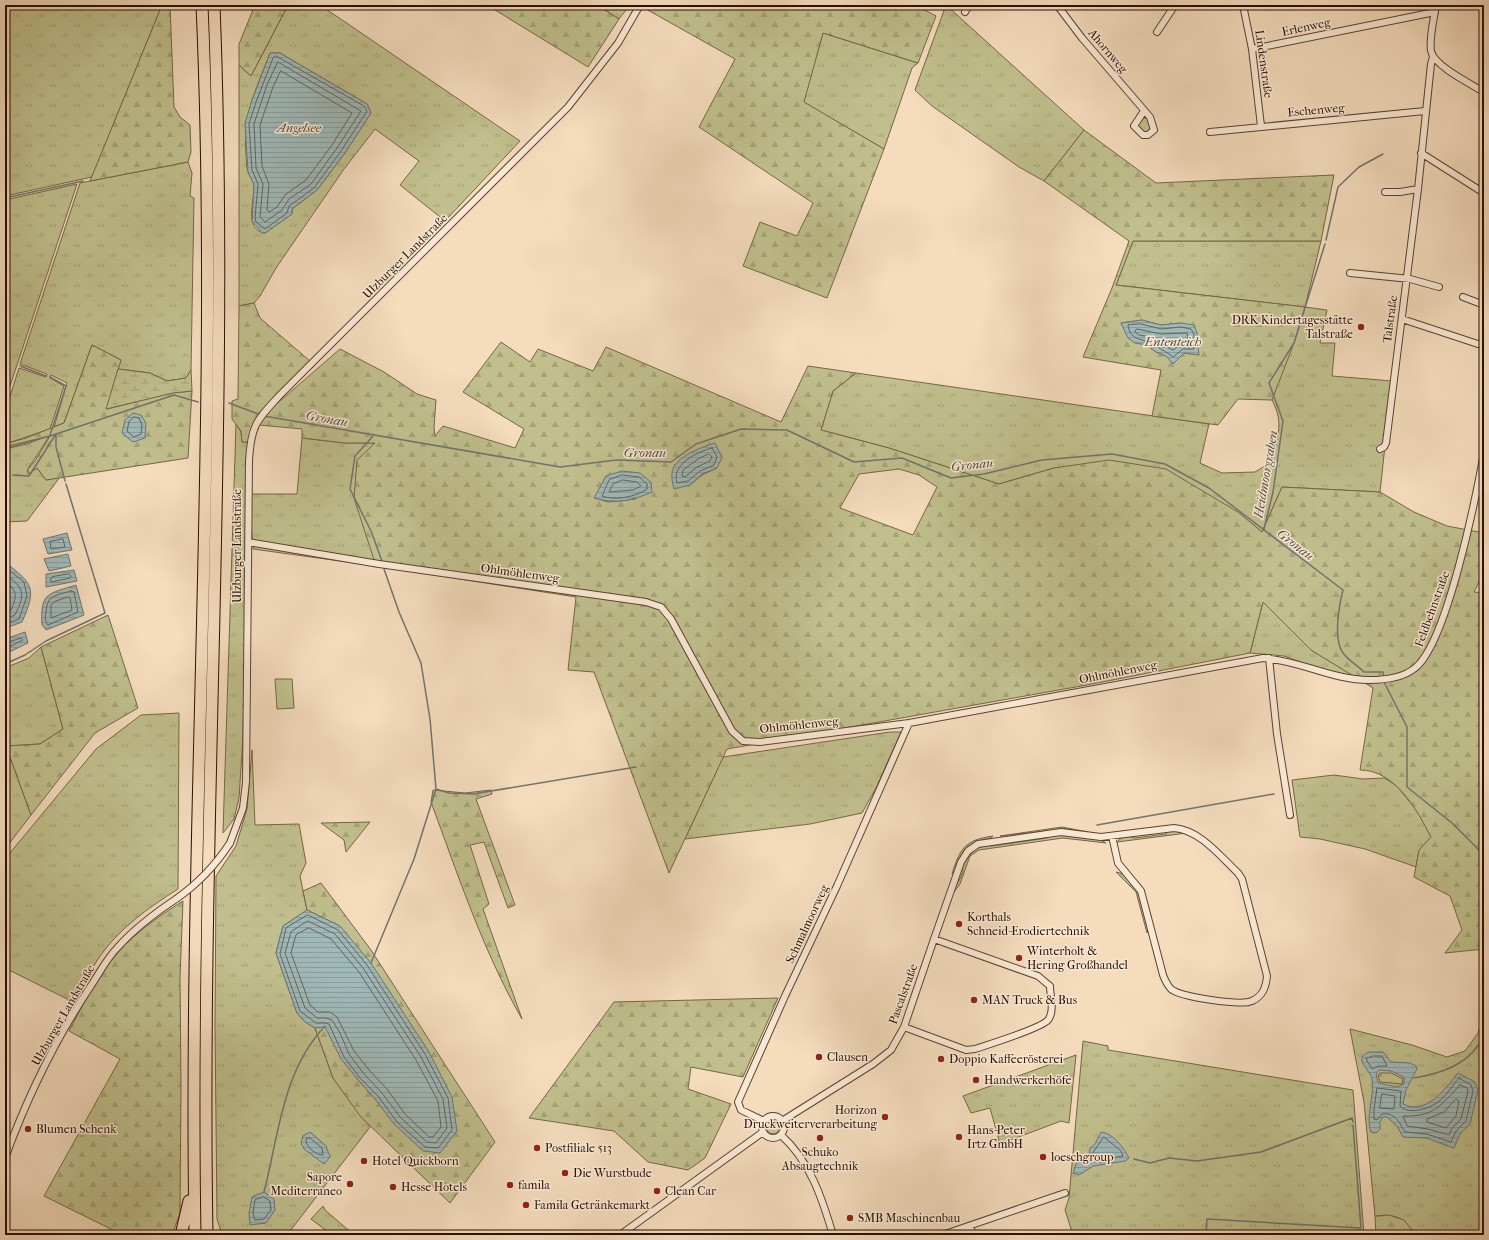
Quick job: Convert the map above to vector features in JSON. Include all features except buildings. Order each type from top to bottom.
[{"type":"highway","points":[[195,1235],[195,919],[207,315],[205,100],[202,5]]},
{"type":"highway","points":[[207,1235],[206,1001],[219,306],[218,151],[214,5]]},
{"type":"highway","points":[[181,1235],[187,1215],[190,1180],[194,1169]]},
{"type":"highway","points":[[206,1184],[215,1235]]},
{"type":"street","name":"Ulzburger Landstraße","points":[[5,1158],[18,1121],[38,1079],[75,1010],[107,961],[130,934],[154,914],[194,886],[210,871],[230,843],[237,829],[243,808],[246,782],[248,461],[250,437],[256,422],[267,409],[568,107],[601,67],[618,43],[640,5]]},
{"type":"street","points":[[965,12],[969,5]]},
{"type":"street","name":"Ahornweg","points":[[1057,5],[1082,38],[1144,111]]},
{"type":"street","points":[[1157,32],[1175,5]]},
{"type":"street","name":"Lindenstraße","points":[[1243,5],[1252,49],[1261,126]]},
{"type":"street","name":"Talstraße","points":[[1380,449],[1384,447],[1386,443],[1402,319],[1418,189],[1425,111],[1433,57],[1431,42],[1436,5]]},
{"type":"street","name":"Erlenweg","points":[[1252,49],[1435,12]]},
{"type":"street","points":[[1433,57],[1443,66],[1484,92]]},
{"type":"street","name":"Eschenweg","points":[[1210,132],[1425,111]]},
{"type":"street","points":[[1421,153],[1484,193]]},
{"type":"street","points":[[1385,192],[1400,192],[1418,189]]},
{"type":"street","points":[[1350,273],[1406,279],[1439,287]]},
{"type":"street","points":[[1463,297],[1484,305]]},
{"type":"street","points":[[1402,319],[1484,346]]},
{"type":"street","name":"Feldbehnstraße","points":[[1269,658],[1284,660],[1349,678],[1382,680],[1401,676],[1415,668],[1425,658],[1433,645],[1457,573],[1484,453]]},
{"type":"street","name":"Ohlmöhlenweg","points":[[248,542],[379,564],[646,602],[661,607],[671,619],[732,731],[743,740],[760,742],[908,723],[1165,675],[1269,658]]},
{"type":"street","points":[[1269,658],[1277,734],[1290,815]]},
{"type":"street","name":"Schmalmoorweg","points":[[764,1121],[741,1110],[738,1102],[785,996],[837,886],[908,723]]},
{"type":"street","name":"Pascalstraße","points":[[782,1121],[873,1064],[891,1050],[904,1027],[937,940],[960,862],[972,847],[984,842],[1061,832],[1070,832],[1093,837],[1174,828],[1183,828],[1197,835],[1238,873],[1244,886],[1267,976],[1264,992],[1252,1001],[1238,1003],[1183,994],[1171,989],[1166,983],[1163,975],[1141,891],[1118,863],[1112,836]]},
{"type":"street","points":[[904,1027],[966,1050],[975,1049],[1037,1026],[1048,1020],[1052,1010],[1050,986],[1038,976],[937,940]]},
{"type":"street","points":[[772,1116],[779,1118],[782,1121],[784,1129],[781,1135],[775,1138],[768,1137],[763,1132],[762,1126],[764,1121],[772,1116]]},
{"type":"street","points":[[620,1235],[763,1132]]},
{"type":"street","points":[[781,1135],[807,1165],[816,1185],[833,1235]]},
{"type":"street","points":[[942,1235],[1065,1193]]},
{"type":"street","points":[[970,1226],[973,1235]]},
{"type":"green space","points":[[5,5],[162,5],[92,177],[5,196]]},
{"type":"green space","points":[[162,5],[170,5],[174,107],[180,117],[190,125],[191,152],[188,162],[90,181]]},
{"type":"green space","points":[[255,5],[288,5],[251,76],[239,65],[239,44]]},
{"type":"green space","points":[[288,5],[320,5],[520,141],[445,221],[400,185],[419,161],[375,129],[344,169],[276,268],[260,296],[254,303],[239,306],[239,65],[251,76]],"holes":[[[270,53],[280,53],[367,104],[371,113],[345,153],[317,190],[292,209],[292,214],[265,233],[258,231],[252,220],[254,185],[247,168],[246,128],[251,103]]]},
{"type":"green space","points":[[487,5],[597,5],[619,19],[588,67]]},
{"type":"green space","points":[[597,5],[630,5],[619,19]]},
{"type":"green space","points":[[647,5],[915,5],[936,16],[918,63],[823,33],[804,102],[884,149],[827,298],[743,266],[760,222],[797,236],[813,203],[699,127],[735,59],[646,9]]},
{"type":"green space","points":[[946,5],[1084,130],[1044,181],[1019,167],[932,106],[915,90]]},
{"type":"green space","points":[[823,33],[918,63],[912,68],[884,149],[803,102]]},
{"type":"green space","points":[[1144,118],[1149,120],[1151,125],[1149,130],[1144,132],[1139,130],[1137,125],[1139,120]]},
{"type":"green space","points":[[1084,130],[1156,183],[1334,175],[1321,241],[1133,241],[1116,285],[1305,307],[1294,343],[1272,400],[1238,399],[1218,425],[1152,416],[1161,370],[1083,357],[1112,288],[1129,241],[1044,181]],"holes":[[[1142,320],[1161,325],[1181,323],[1199,355],[1184,353],[1166,356],[1156,352],[1125,330],[1121,323]]]},
{"type":"green space","points":[[188,162],[192,173],[190,196],[194,198],[191,370],[186,378],[167,381],[150,373],[118,369],[121,360],[92,345],[64,423],[54,427],[67,383],[51,375],[50,378],[64,386],[50,429],[5,444],[5,412],[19,368],[46,377],[47,374],[20,364],[80,183]]},
{"type":"green space","points":[[77,184],[5,401],[5,200]]},
{"type":"green space","points":[[1133,241],[1321,241],[1305,307],[1116,285]]},
{"type":"green space","points":[[254,303],[260,318],[310,361],[255,420],[248,442],[242,442],[241,431],[232,419],[232,401],[238,399],[239,306]]},
{"type":"green space","points":[[1305,307],[1327,310],[1320,343],[1335,343],[1332,376],[1392,381],[1380,492],[1282,487],[1262,532],[1238,512],[1054,468],[999,484],[889,448],[821,430],[833,391],[856,373],[1209,424],[1200,463],[1222,473],[1255,472],[1270,463],[1279,424],[1276,409],[1272,400]]},
{"type":"green space","points":[[501,342],[530,362],[538,349],[593,371],[606,347],[781,422],[808,366],[856,373],[833,391],[821,430],[889,448],[999,484],[1054,468],[1109,460],[1166,469],[1238,512],[1262,532],[1282,487],[1380,492],[1414,512],[1447,526],[1484,533],[1484,556],[1482,571],[1478,585],[1474,592],[1484,593],[1484,949],[1445,953],[1462,930],[1450,896],[1414,877],[1419,850],[1431,837],[1412,804],[1394,784],[1373,772],[1360,770],[1373,688],[1311,650],[1263,602],[1250,653],[1087,685],[727,749],[669,873],[594,672],[568,670],[576,597],[376,566],[354,498],[357,460],[375,443],[345,443],[302,438],[302,429],[259,425],[272,408],[340,349],[384,372],[417,394],[436,400],[434,427],[435,436],[443,426],[515,448],[524,429],[463,392]],"holes":[[[674,465],[717,468],[702,475],[690,485]],[[899,469],[919,475],[937,487],[913,535],[840,508],[859,474]],[[606,476],[636,499],[608,502],[595,498]]]},
{"type":"green space","points":[[92,345],[121,360],[107,409],[171,393],[192,391],[188,458],[46,480],[37,468],[28,474],[28,469],[35,461],[50,436],[5,449],[5,444],[26,438],[64,423]]},
{"type":"green space","points":[[118,369],[150,373],[167,381],[186,378],[191,370],[192,391],[173,393],[106,409]]},
{"type":"green space","points":[[236,424],[241,432],[242,442],[248,442],[243,738],[239,798],[234,819],[223,833]]},
{"type":"green space","points":[[50,435],[28,469],[28,473],[37,468],[46,480],[60,477],[27,521],[5,522],[5,449],[27,444]]},
{"type":"green space","points":[[302,438],[345,443],[375,443],[376,566],[253,549],[250,508],[251,494],[297,494]]},
{"type":"green space","points":[[1263,602],[1311,650],[1361,680],[1323,670],[1284,656],[1250,653]]},
{"type":"green space","points":[[108,615],[138,708],[95,733],[31,815],[6,746],[40,744],[63,729],[41,647]]},
{"type":"green space","points":[[41,647],[63,729],[40,744],[6,746],[31,815],[5,849],[5,668],[29,658]]},
{"type":"green space","points":[[275,679],[292,679],[294,708],[277,709]]},
{"type":"green space","points":[[179,713],[178,889],[134,920],[115,938],[98,959],[73,1002],[5,968],[5,859],[96,749],[141,715]]},
{"type":"green space","points":[[890,732],[901,732],[876,788],[862,813],[810,824],[685,839],[723,757]]},
{"type":"green space","points":[[252,750],[255,825],[299,824],[306,863],[300,876],[307,910],[283,926],[276,953],[297,1013],[305,1022],[315,1028],[333,1078],[370,1127],[287,1235],[222,1235],[217,1219],[215,1024],[216,876],[236,846],[247,809]],"holes":[[[310,1132],[326,1146],[319,1159],[313,1156]]]},
{"type":"green space","points":[[1334,775],[1363,779],[1384,778],[1396,785],[1418,812],[1431,837],[1419,850],[1416,867],[1365,849],[1320,839],[1300,837],[1292,780]]},
{"type":"green space","points":[[433,790],[465,793],[491,790],[492,794],[476,799],[515,905],[508,908],[484,842],[470,845],[489,904],[483,909],[522,1019],[495,967],[461,885],[431,802]]},
{"type":"green space","points":[[370,822],[346,852],[344,840],[321,823]]},
{"type":"green space","points":[[1062,827],[1088,832],[1064,829],[1000,836]]},
{"type":"green space","points":[[1176,830],[1187,833],[1117,842],[1125,837],[1134,838],[1166,834],[1168,831]]},
{"type":"green space","points":[[1060,834],[1101,840],[1106,843],[1063,838],[979,850],[970,856],[960,884],[954,892],[953,891],[962,875],[962,865],[970,855],[979,847],[988,844],[991,846],[1047,838]]},
{"type":"green space","points":[[993,836],[991,838],[976,842],[966,848],[954,873],[952,874],[958,858],[965,847],[976,840]]},
{"type":"green space","points":[[1116,872],[1124,875],[1135,887],[1143,905],[1149,929],[1147,933],[1136,892]]},
{"type":"green space","points":[[321,883],[371,950],[495,1142],[450,1203],[360,1116],[333,1078],[315,1028],[325,1026],[358,1080],[375,1099],[340,926],[307,910],[303,891]]},
{"type":"green space","points":[[183,901],[180,977],[180,1213],[172,1235],[123,1235],[44,1196],[120,1059],[69,1031],[93,987],[117,953],[144,928]]},
{"type":"green space","points":[[778,998],[743,1077],[691,1067],[688,1089],[731,1104],[705,1158],[688,1170],[648,1162],[614,1131],[529,1118],[614,1002]]},
{"type":"green space","points":[[1484,1014],[1484,1235],[1416,1235],[1403,1220],[1399,1218],[1375,1216],[1364,1102],[1350,1029],[1412,1045],[1447,1057],[1465,1051],[1478,1033]]},
{"type":"green space","points":[[1083,1041],[1108,1046],[1108,1050],[1353,1090],[1364,1235],[1073,1235],[1065,1210],[1069,1198]]},
{"type":"green space","points":[[1076,1055],[1069,1123],[1061,1121],[1000,1144],[990,1108],[971,1113],[963,1096]]},
{"type":"green space","points":[[1380,1073],[1391,1073],[1403,1079],[1402,1084],[1380,1082],[1378,1075]]},
{"type":"green space","points":[[773,1120],[778,1122],[780,1127],[778,1132],[773,1134],[768,1132],[766,1127],[768,1122]]},
{"type":"green space","points":[[323,1206],[325,1210],[354,1235],[332,1235],[311,1219]]},
{"type":"green space","points":[[1389,1215],[1404,1220],[1416,1235],[1376,1235],[1375,1216]]},
{"type":"water","name":"Angelsee","points":[[270,53],[280,53],[367,104],[371,113],[345,153],[317,190],[292,209],[292,214],[265,233],[262,233],[252,221],[254,185],[248,172],[245,123]]},
{"type":"water","name":"Ententeich","points":[[1142,320],[1161,325],[1181,323],[1194,325],[1197,333],[1199,355],[1184,353],[1173,364],[1166,356],[1156,352],[1147,345],[1135,343],[1128,338],[1121,323]]},
{"type":"water","points":[[133,413],[141,415],[146,423],[145,438],[133,442],[122,433],[125,420]]},
{"type":"water","points":[[715,443],[722,458],[717,468],[702,474],[690,485],[674,489],[672,474],[673,468],[678,461],[693,451]]},
{"type":"water","points":[[622,471],[640,473],[651,482],[652,492],[637,498],[623,501],[609,501],[594,498],[606,476]]},
{"type":"water","points":[[67,533],[72,550],[48,554],[43,539]]},
{"type":"water","points":[[5,550],[6,563],[27,582],[31,594],[27,611],[22,622],[6,628]]},
{"type":"water","points":[[68,554],[71,566],[49,571],[44,559]]},
{"type":"water","points":[[74,570],[77,581],[46,587],[46,574]]},
{"type":"water","points":[[76,585],[84,615],[46,630],[42,625],[44,600],[52,593]]},
{"type":"water","points":[[25,632],[28,643],[5,654],[5,639]]},
{"type":"water","points":[[307,910],[340,926],[371,963],[429,1052],[452,1097],[457,1131],[440,1153],[423,1151],[394,1124],[341,1059],[325,1027],[315,1028],[305,1022],[297,1013],[276,953],[283,926]]},
{"type":"water","points":[[1369,1052],[1383,1052],[1391,1062],[1410,1063],[1416,1066],[1417,1069],[1406,1090],[1403,1104],[1411,1107],[1420,1106],[1435,1099],[1458,1073],[1475,1082],[1478,1090],[1470,1124],[1460,1134],[1454,1148],[1426,1138],[1403,1137],[1397,1126],[1387,1117],[1383,1117],[1380,1122],[1380,1129],[1376,1133],[1371,1132],[1369,1127],[1369,1114],[1373,1085],[1371,1075],[1362,1061],[1364,1055]],"holes":[[[1379,1070],[1391,1071],[1404,1077],[1404,1084],[1397,1087],[1378,1083],[1376,1074]]]},
{"type":"water","points":[[310,1132],[326,1146],[330,1157],[324,1164],[304,1149],[301,1143],[303,1136]]},
{"type":"water","points":[[1101,1132],[1114,1138],[1129,1158],[1125,1161],[1093,1166],[1079,1175],[1073,1173],[1076,1164],[1089,1154],[1090,1148],[1095,1144]]},
{"type":"water","points":[[264,1192],[274,1199],[275,1210],[266,1223],[250,1225],[249,1213],[252,1197]]},
{"type":"waterway","name":"Heidmoorgraben","points":[[1326,240],[1338,187],[1359,167],[1383,154]]},
{"type":"waterway","points":[[5,198],[83,181]]},
{"type":"waterway","name":"Heidmoorgraben","points":[[1264,529],[1273,492],[1283,421],[1269,383],[1294,343],[1325,244]]},
{"type":"waterway","points":[[20,366],[46,376]]},
{"type":"waterway","points":[[50,377],[66,386],[50,435]]},
{"type":"waterway","name":"Gronau","points":[[5,447],[50,436],[174,395],[198,402]]},
{"type":"waterway","name":"Gronau","points":[[229,403],[261,415]]},
{"type":"waterway","name":"Gronau","points":[[264,416],[560,467],[616,460],[671,462],[696,444],[741,429],[787,430],[854,462],[902,458],[951,478],[984,474],[1042,460],[1112,454],[1165,464],[1209,488],[1343,590],[1338,622],[1338,640],[1340,647],[1345,656],[1364,672],[1383,672],[1384,678]]},
{"type":"waterway","points":[[56,434],[56,447],[65,481]]},
{"type":"waterway","points":[[13,475],[29,476],[56,434]]},
{"type":"waterway","points":[[374,435],[355,456],[350,489],[371,531],[382,561]]},
{"type":"waterway","points":[[5,664],[25,655],[46,641],[105,613],[66,484]]},
{"type":"waterway","points":[[371,963],[414,859],[436,789],[430,719],[421,663],[399,612],[384,569]]},
{"type":"waterway","name":"Gronau","points":[[1384,682],[1407,727],[1407,787],[1452,823],[1484,855]]},
{"type":"waterway","points":[[436,789],[449,793],[473,794],[636,767]]},
{"type":"waterway","points":[[1097,825],[1274,794]]},
{"type":"waterway","points":[[264,1192],[284,1104],[291,1083],[299,1063],[325,1026]]},
{"type":"waterway","points":[[1414,1078],[1455,1066],[1472,1053],[1484,1035]]},
{"type":"waterway","points":[[1134,1159],[1150,1163],[1169,1158],[1197,1161],[1261,1152],[1352,1118],[1353,1122]]},
{"type":"waterway","points":[[1206,1235],[1207,1219],[1361,1228],[1353,1125]]},
{"type":"place","name":"DRK Kindertagesstätte Talstraße","points":[[1361,327]]},
{"type":"place","name":"Korthals Schneid-Erodiertechnik","points":[[959,924]]},
{"type":"place","name":"Winterholt & Hering Großhandel","points":[[1019,958]]},
{"type":"place","name":"MAN Truck & Bus","points":[[974,1000]]},
{"type":"place","name":"Clausen","points":[[819,1057]]},
{"type":"place","name":"Doppio Kaffeerösterei","points":[[941,1059]]},
{"type":"place","name":"Handwerkerhöfe","points":[[976,1080]]},
{"type":"place","name":"Horizon Druckweiterverarbeitung","points":[[885,1117]]},
{"type":"place","name":"Blumen Schenk","points":[[28,1129]]},
{"type":"place","name":"Hans-Peter Irtz GmbH","points":[[959,1137]]},
{"type":"place","name":"Schuko Absaugtechnik","points":[[820,1138]]},
{"type":"place","name":"Postfiliale 513","points":[[537,1148]]},
{"type":"place","name":"loeschgroup","points":[[1043,1157]]},
{"type":"place","name":"Hotel Quickborn","points":[[364,1161]]},
{"type":"place","name":"Die Wurstbude","points":[[565,1173]]},
{"type":"place","name":"Sapore Mediterraneo","points":[[350,1184]]},
{"type":"place","name":"famila","points":[[510,1185]]},
{"type":"place","name":"Hesse Hotels","points":[[393,1187]]},
{"type":"place","name":"Clean Car","points":[[657,1191]]},
{"type":"place","name":"Famila Getränkemarkt","points":[[526,1205]]},
{"type":"place","name":"SMB Maschinenbau","points":[[850,1218]]}]
